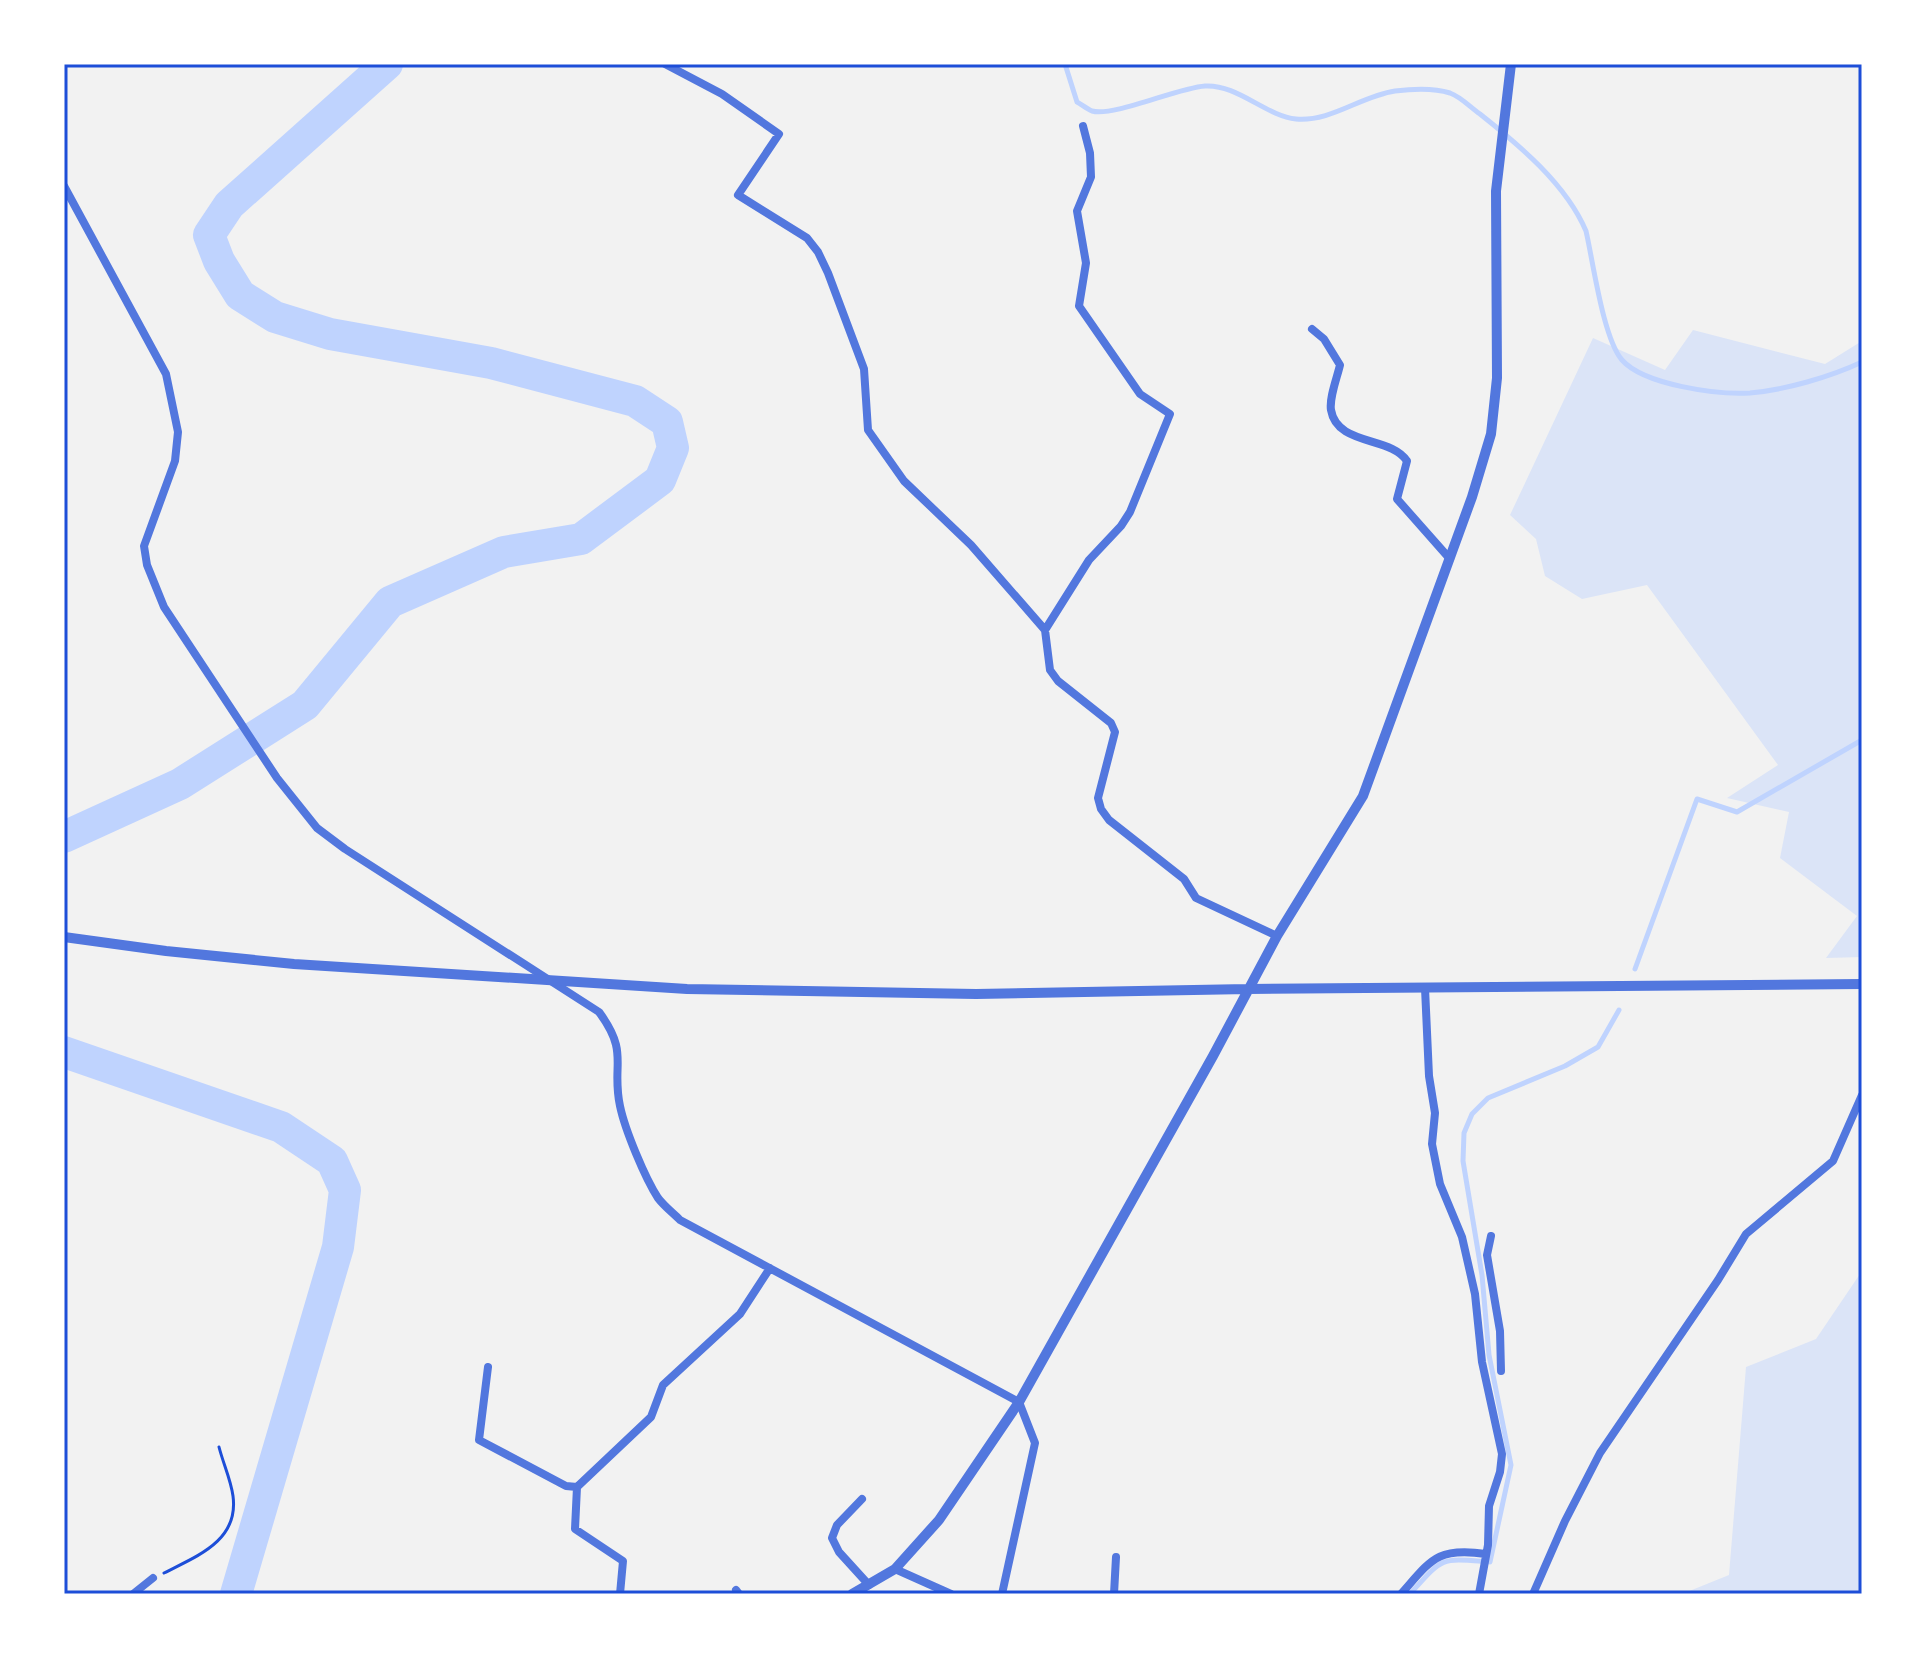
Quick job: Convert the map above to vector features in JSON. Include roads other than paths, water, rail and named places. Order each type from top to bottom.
[{"type":"street","points":[[665,64],[722,94],[779,134],[738,195],[807,238],[818,252],[864,369],[868,430],[904,481],[971,545],[1045,630],[1050,670],[1058,681],[1111,723],[1115,732],[1098,798],[1101,809],[1109,820],[1184,879],[1196,898],[1277,936]]},
{"type":"street","points":[[852,1594],[895,1569],[939,1520],[1019,1402],[1277,936],[1363,796],[1472,497],[1496,408],[1496,191],[1511,64]]},
{"type":"street","points":[[1045,630],[1082,576],[1089,560],[1130,512],[1170,414],[1140,394],[1079,306],[1086,263],[1077,211],[1091,177],[1090,153],[1083,126]]},
{"type":"street","points":[[64,186],[166,374],[178,432],[175,461],[144,546],[147,565],[164,607],[277,778],[317,828],[345,849],[599,1012],[613,1031],[619,1051],[619,1105],[631,1139],[659,1198],[680,1220],[1019,1402],[1035,1443],[1002,1594]]},
{"type":"street","points":[[1312,329],[1324,339],[1340,365],[1330,408],[1336,421],[1348,433],[1402,453],[1407,461],[1397,499],[1450,559]]},
{"type":"street","points":[[64,937],[294,964],[687,989],[976,994],[1862,984]]},
{"type":"street","points":[[1425,988],[1429,1076],[1435,1113],[1432,1144],[1440,1184],[1462,1237],[1475,1294],[1480,1345],[1502,1454],[1500,1472],[1489,1506],[1486,1554],[1479,1594]]},
{"type":"street","points":[[1533,1594],[1565,1521],[1600,1453],[1746,1234],[1806,1187],[1833,1161],[1862,1095]]},
{"type":"street","points":[[1491,1236],[1487,1255],[1500,1331],[1501,1371]]},
{"type":"street","points":[[620,1594],[623,1561],[575,1529],[577,1487],[651,1417],[663,1385],[740,1314],[770,1268]]},
{"type":"street","points":[[1480,1345],[1499,1343]]},
{"type":"street","points":[[488,1367],[479,1440],[566,1486],[577,1487]]},
{"type":"street","points":[[862,1499],[837,1525],[832,1538],[839,1552],[869,1585]]},
{"type":"street","points":[[1401,1594],[1431,1561],[1446,1553],[1461,1550],[1486,1554]]},
{"type":"street","points":[[1114,1594],[1116,1557]]},
{"type":"street","points":[[895,1569],[951,1594]]},
{"type":"street","points":[[133,1594],[153,1578]]},
{"type":"waterway","points":[[64,837],[180,784],[305,705],[390,602],[504,552],[581,539],[660,480],[673,448],[667,422],[635,401],[491,363],[330,334],[275,317],[240,295],[219,261],[209,235],[229,205],[387,64]]},
{"type":"waterway","points":[[1065,64],[1077,102],[1092,111],[1102,112],[1205,86],[1228,90],[1285,117],[1296,119],[1321,117],[1395,91],[1423,89],[1450,93],[1525,152],[1566,197],[1586,231],[1609,335],[1622,360],[1633,369],[1682,387],[1750,393],[1807,382],[1862,362]]},
{"type":"waterway","points":[[1635,969],[1697,799],[1737,812],[1862,740]]},
{"type":"waterway","points":[[1410,1594],[1444,1562],[1490,1562],[1511,1465],[1489,1355],[1482,1275],[1463,1161],[1464,1133],[1472,1114],[1488,1098],[1565,1066],[1598,1047],[1619,1010]]},
{"type":"waterway","points":[[64,1052],[281,1127],[332,1161],[345,1190],[338,1247],[236,1594]]}]
